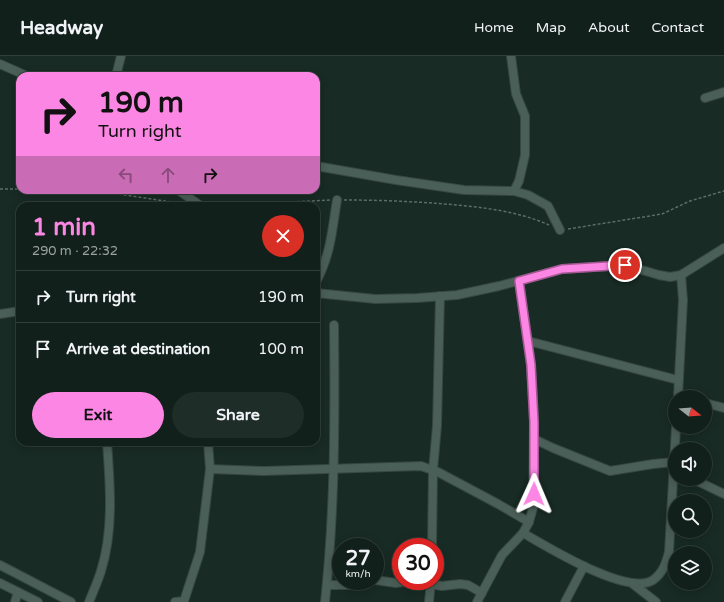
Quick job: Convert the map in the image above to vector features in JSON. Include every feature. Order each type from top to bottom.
[{"type":"street","points":[[117,72],[120,56]]},
{"type":"street","points":[[511,56],[516,94],[525,122],[524,156],[519,181],[514,191]]},
{"type":"street","points":[[0,64],[18,72]]},
{"type":"street","points":[[705,98],[724,92]]},
{"type":"street","points":[[320,167],[464,190],[514,191],[528,195],[548,206],[560,230]]},
{"type":"street","points":[[184,194],[195,202]]},
{"type":"street","points":[[320,275],[329,252],[337,200]]},
{"type":"street","points":[[320,293],[375,299],[457,295],[519,281],[562,269],[625,265],[670,277],[680,275],[722,252]]},
{"type":"street","points":[[679,390],[678,380],[683,300],[680,275]]},
{"type":"street","points":[[477,602],[502,555],[523,533],[529,522],[533,508],[534,438],[531,365],[519,281]]},
{"type":"street","points":[[432,538],[433,470],[437,426],[440,296]]},
{"type":"street","points":[[0,314],[16,312]]},
{"type":"street","points":[[325,602],[335,433],[334,325]]},
{"type":"street","points":[[528,341],[678,380]]},
{"type":"street","points":[[712,405],[724,408]]},
{"type":"street","points":[[534,438],[560,451],[610,471],[653,464],[668,466]]},
{"type":"street","points":[[89,602],[102,570],[110,523],[110,487],[107,446]]},
{"type":"street","points":[[175,602],[184,601],[200,552],[210,469],[208,446]]},
{"type":"street","points":[[210,469],[264,471],[421,466],[433,470],[529,522]]},
{"type":"street","points":[[633,584],[652,581],[663,570],[669,552],[673,486]]},
{"type":"street","points":[[707,486],[724,494]]},
{"type":"street","points":[[523,533],[557,553],[584,566],[609,577],[633,584],[656,602]]},
{"type":"street","points":[[0,565],[71,602]]},
{"type":"street","points":[[565,602],[584,566]]},
{"type":"street","points":[[0,583],[38,602]]},
{"type":"street","points":[[444,584],[468,586],[482,593]]},
{"type":"street","points":[[327,585],[332,585]]},
{"type":"street","points":[[429,602],[430,590]]},
{"type":"street","points":[[16,602],[18,592]]},
{"type":"path","points":[[0,189],[16,189]]},
{"type":"path","points":[[297,202],[383,200],[469,206],[507,212],[547,224],[560,230],[662,214],[690,201],[724,191]]},
{"type":"path","points":[[118,194],[170,202]]},
{"type":"route","points":[[534,494],[534,422],[531,365],[519,281],[562,269],[625,265]]}]
